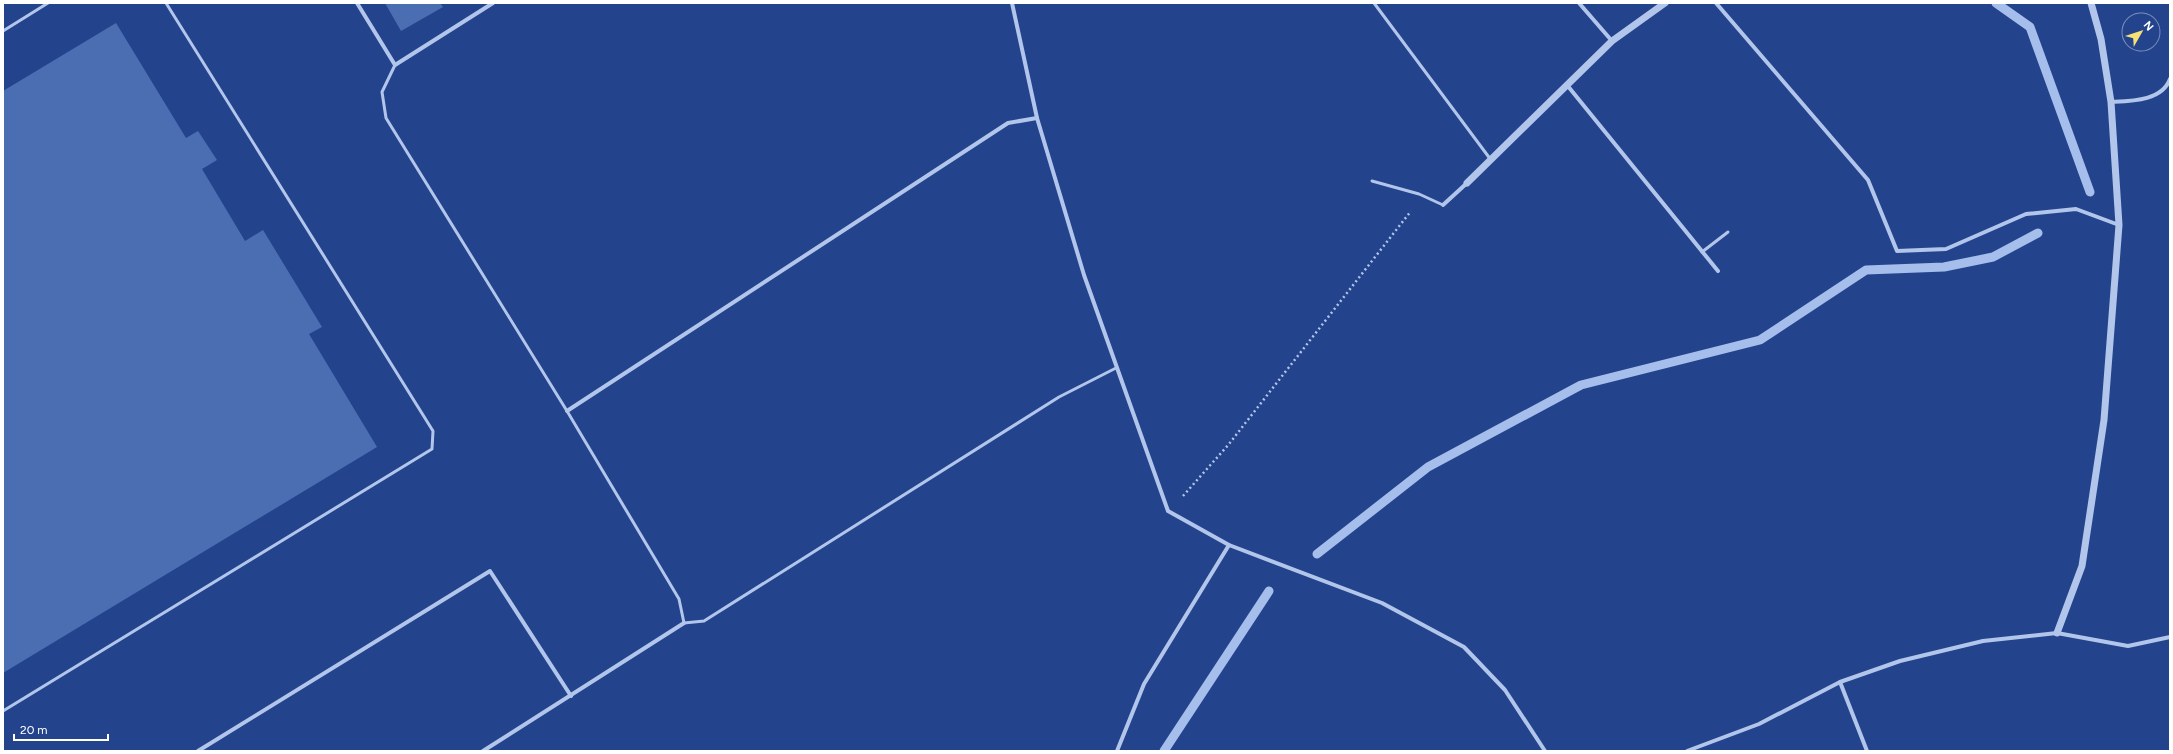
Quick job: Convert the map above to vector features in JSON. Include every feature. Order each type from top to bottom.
[{"type":"street","points":[[357,3],[395,65],[493,3]]},
{"type":"street","points":[[1012,3],[1037,118],[1084,275],[1168,511],[1229,545],[1382,603],[1464,647],[1505,690],[1545,751]]},
{"type":"street","points":[[1579,3],[1612,41]]},
{"type":"street","points":[[1443,205],[1612,41],[1665,3]]},
{"type":"street","points":[[1716,3],[1868,180],[1897,251],[1946,249],[2026,214],[2076,209],[2119,225]]},
{"type":"street","points":[[2057,634],[2082,566],[2103,428],[2119,225],[2111,102],[2101,39],[2091,3]]},
{"type":"street","points":[[2111,102],[2136,101],[2156,94],[2168,84],[2170,79]]},
{"type":"street","points":[[1567,85],[1718,271]]},
{"type":"street","points":[[567,412],[1008,123],[1037,118]]},
{"type":"street","points":[[1117,751],[1144,684],[1229,545]]},
{"type":"street","points":[[198,751],[490,571],[571,696]]},
{"type":"street","points":[[483,751],[684,623]]},
{"type":"street","points":[[1687,751],[1759,724],[1840,682],[1900,661],[1983,641],[2057,634],[2128,646],[2170,636]]},
{"type":"street","points":[[1840,682],[1867,751]]},
{"type":"lane","points":[[3,31],[48,3]]},
{"type":"lane","points":[[3,711],[432,449],[433,431],[166,3]]},
{"type":"lane","points":[[1374,3],[1491,160]]},
{"type":"lane","points":[[395,65],[382,92],[386,118],[567,412],[679,599],[684,623],[704,621],[1059,397],[1116,368]]},
{"type":"lane","points":[[1372,181],[1419,194],[1443,205]]},
{"type":"lane","points":[[1702,252],[1728,232]]},
{"type":"path","points":[[1168,511],[1205,473],[1229,444],[1410,212],[1419,194]]},
{"type":"building","points":[[385,3],[440,3],[443,7],[401,31]]},
{"type":"building","points":[[116,23],[186,138],[198,131],[217,160],[202,169],[245,241],[263,230],[322,327],[309,334],[377,447],[3,673],[3,91]]},
{"type":"waterway","points":[[1996,3],[2030,27],[2090,192]]},
{"type":"waterway","points":[[1317,554],[1428,467],[1581,385],[1760,340],[1866,270],[1944,267],[1993,257],[2038,233]]},
{"type":"waterway","points":[[1164,751],[1269,591]]}]
